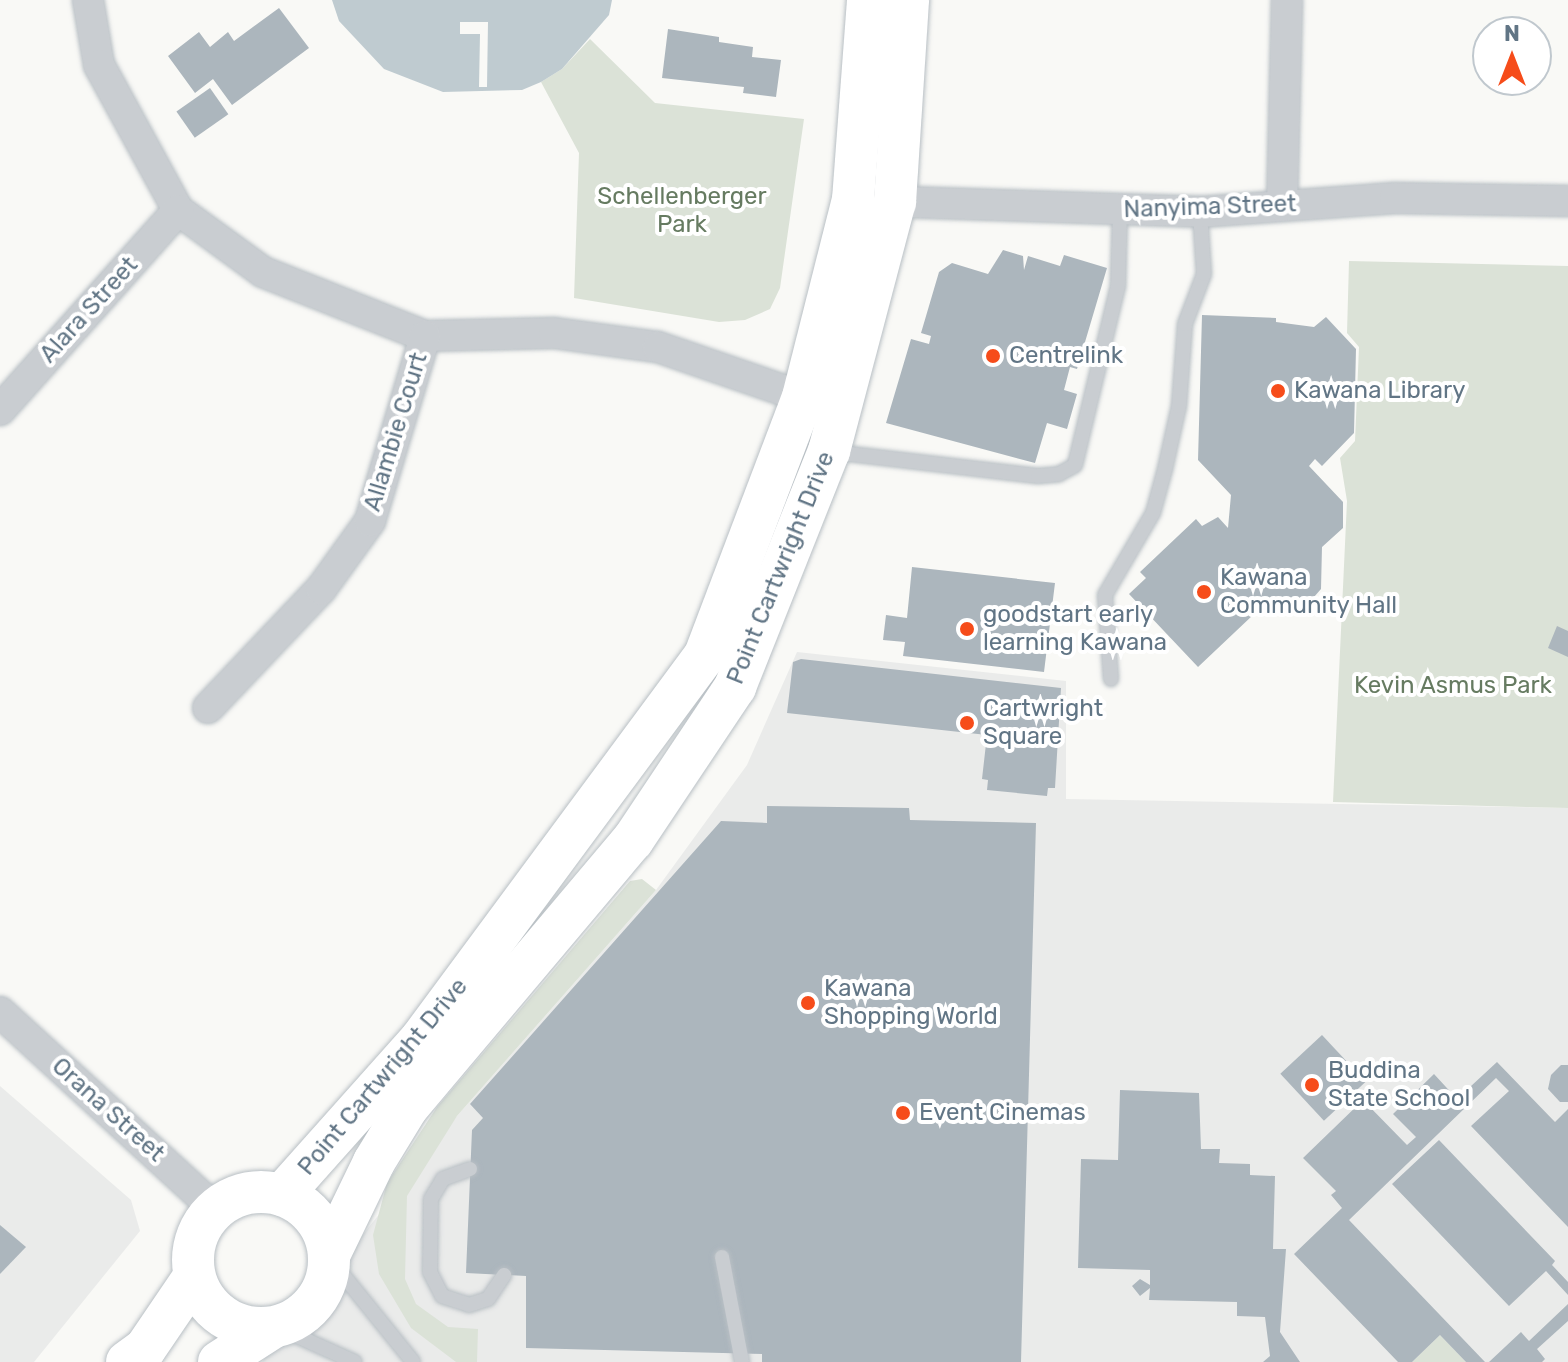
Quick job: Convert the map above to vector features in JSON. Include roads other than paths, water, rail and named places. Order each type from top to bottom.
[{"type":"main road","name":"Point Cartwright Drive","points":[[282,1195],[421,1039],[705,655],[803,397],[853,200],[868,0]]},
{"type":"main road","name":"Point Cartwright Drive","points":[[330,1256],[374,1162],[407,1108],[633,840],[735,687],[829,451],[895,202],[908,0]]},
{"type":"main road","points":[[127,1362],[145,1349],[194,1277],[199,1230],[215,1209],[243,1194],[282,1195],[303,1206],[320,1224],[330,1256],[328,1277],[314,1304],[219,1362]]},
{"type":"main road","points":[[194,1277],[208,1304],[226,1319],[248,1328],[275,1328]]},
{"type":"street","points":[[88,0],[99,65],[178,210],[263,272],[425,336],[554,333],[658,347],[803,397]]},
{"type":"street","points":[[1282,206],[1287,0]]},
{"type":"street","name":"Nanyima Street","points":[[853,200],[1200,212],[1395,198],[1568,201]]},
{"type":"street","name":"Alara Street","points":[[0,410],[178,210]]},
{"type":"street","name":"Allambie Court","points":[[208,708],[321,589],[370,521],[425,336]]},
{"type":"street","name":"Orana Street","points":[[0,1012],[215,1209]]},
{"type":"lane","points":[[829,451],[1038,476],[1059,474],[1075,465],[1118,286],[1120,210]]},
{"type":"lane","points":[[1111,679],[1105,595],[1153,513],[1165,469],[1179,406],[1185,324],[1204,274],[1200,212]]},
{"type":"lane","points":[[470,1169],[443,1179],[431,1199],[430,1272],[442,1296],[469,1305],[488,1299],[504,1275]]},
{"type":"lane","points":[[330,1256],[408,1356],[421,1362]]},
{"type":"lane","points":[[722,1257],[742,1362]]},
{"type":"lane","points":[[275,1328],[355,1362]]},
{"type":"place","name":"Centrelink","points":[[993,356]]},
{"type":"place","name":"Kawana Library","points":[[1278,391]]},
{"type":"place","name":"Kawana Community Hall","points":[[1204,592]]},
{"type":"place","name":"goodstart early learning Kawana","points":[[967,629]]},
{"type":"place","name":"Cartwright Square","points":[[967,723]]},
{"type":"place","name":"Kawana Shopping World","points":[[808,1003]]},
{"type":"place","name":"Buddina State School","points":[[1312,1085]]},
{"type":"place","name":"Event Cinemas","points":[[903,1113]]},
{"type":"park label","name":"Schellenberger Park","points":[[682,211]]},
{"type":"park label","name":"Kevin Asmus Park","points":[[1453,686]]}]
